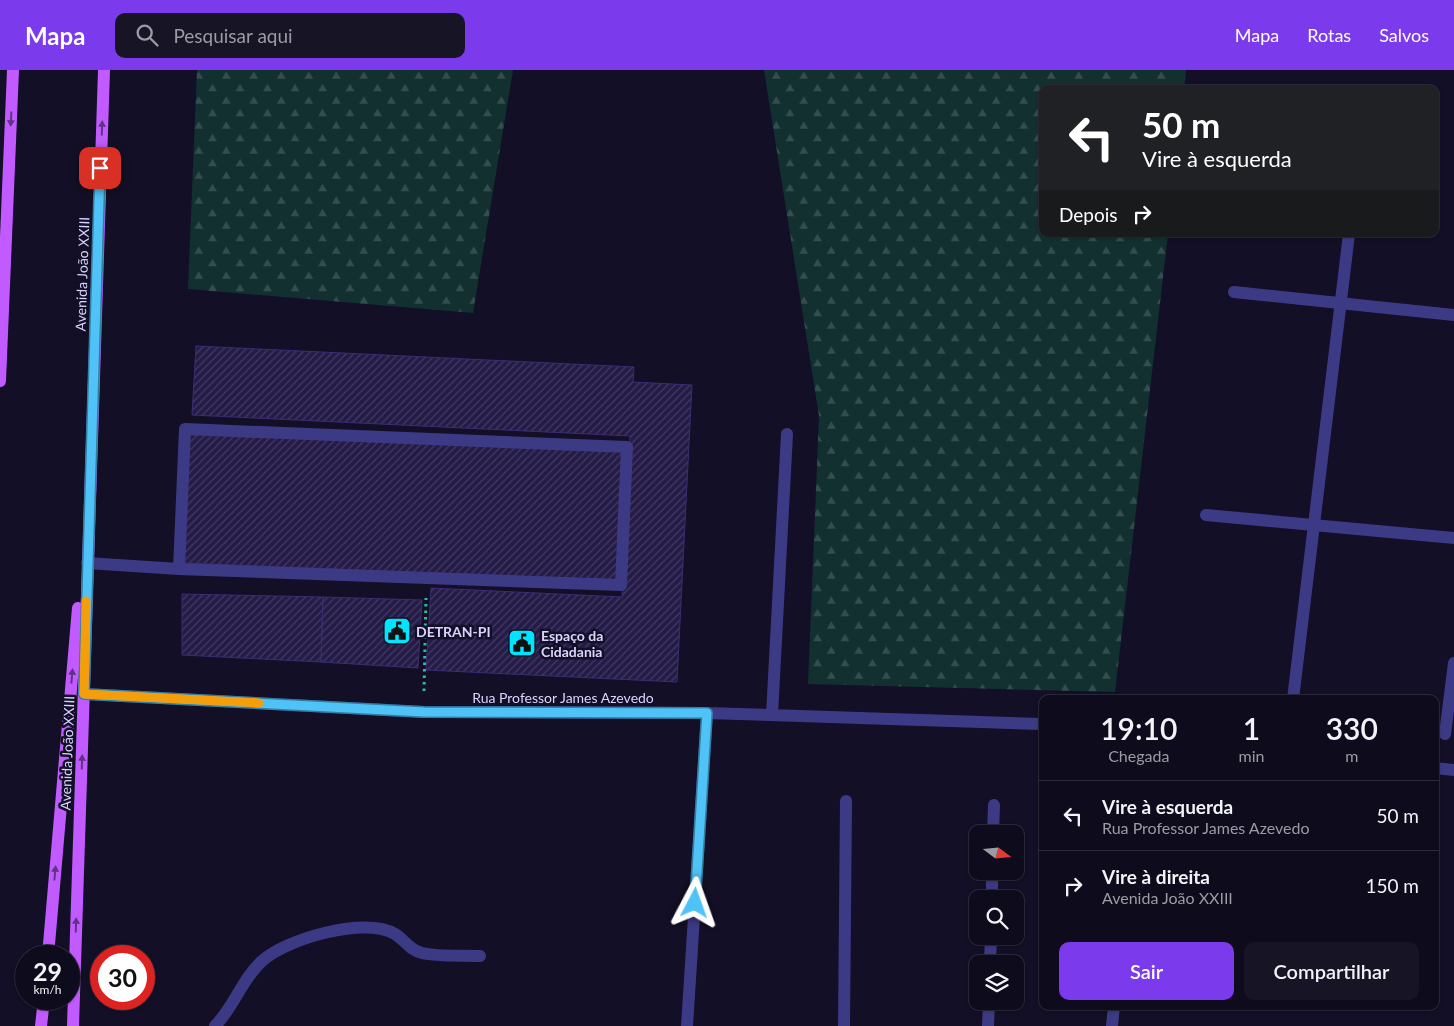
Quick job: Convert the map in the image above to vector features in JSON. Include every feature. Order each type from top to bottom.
[{"type":"main road","points":[[0,380],[2,258],[13,70]]},
{"type":"main road","name":"Avenida João XXIII","points":[[72,1026],[104,70]]},
{"type":"main road","name":"Avenida João XXIII","points":[[49,945],[90,480]]},
{"type":"main road","points":[[41,1026],[43,1010]]},
{"type":"street","points":[[1293,695],[1349,237]]},
{"type":"street","points":[[1234,292],[1454,315]]},
{"type":"street","points":[[87,563],[179,569],[621,585],[627,447],[185,429],[179,569]]},
{"type":"street","points":[[772,715],[787,434]]},
{"type":"street","points":[[1206,515],[1454,538]]},
{"type":"street","points":[[1445,734],[1454,663]]},
{"type":"street","name":"Rua Professor James Azevedo","points":[[84,694],[424,712],[707,713],[1039,724]]},
{"type":"street","points":[[687,1026],[707,713]]},
{"type":"street","points":[[1439,768],[1454,770]]},
{"type":"street","points":[[844,1026],[846,801]]},
{"type":"street","points":[[993,825],[994,805]]},
{"type":"street","points":[[215,1026],[261,962],[280,947],[346,928],[372,926],[395,934],[408,948],[422,953],[480,956]]},
{"type":"street","points":[[988,1026],[989,1010]]},
{"type":"street","points":[[1112,1026],[1114,1010]]},
{"type":"path","points":[[424,712],[426,578]]},
{"type":"green space","points":[[197,70],[513,70],[473,313],[188,289]]},
{"type":"green space","points":[[764,70],[1186,70],[1184,85],[1039,85],[1039,237],[1168,237],[1115,692],[808,684],[819,416]]},
{"type":"building","points":[[196,346],[634,367],[633,382],[692,385],[677,682],[426,670],[431,588],[622,597],[630,436],[192,415]]},
{"type":"building","points":[[188,433],[623,450],[617,580],[182,563]]},
{"type":"building","points":[[182,594],[323,597],[321,662],[182,655]]},
{"type":"building","points":[[323,597],[422,600],[418,668],[321,662]]},
{"type":"slow traffic","points":[[86,601],[84,694],[259,703]]},
{"type":"place","name":"DETRAN-PI","points":[[397,631]]},
{"type":"place","name":"Espaço da Cidadania","points":[[522,643]]},
{"type":"route","points":[[100,168],[84,694],[424,712],[707,713],[695,903]]}]
